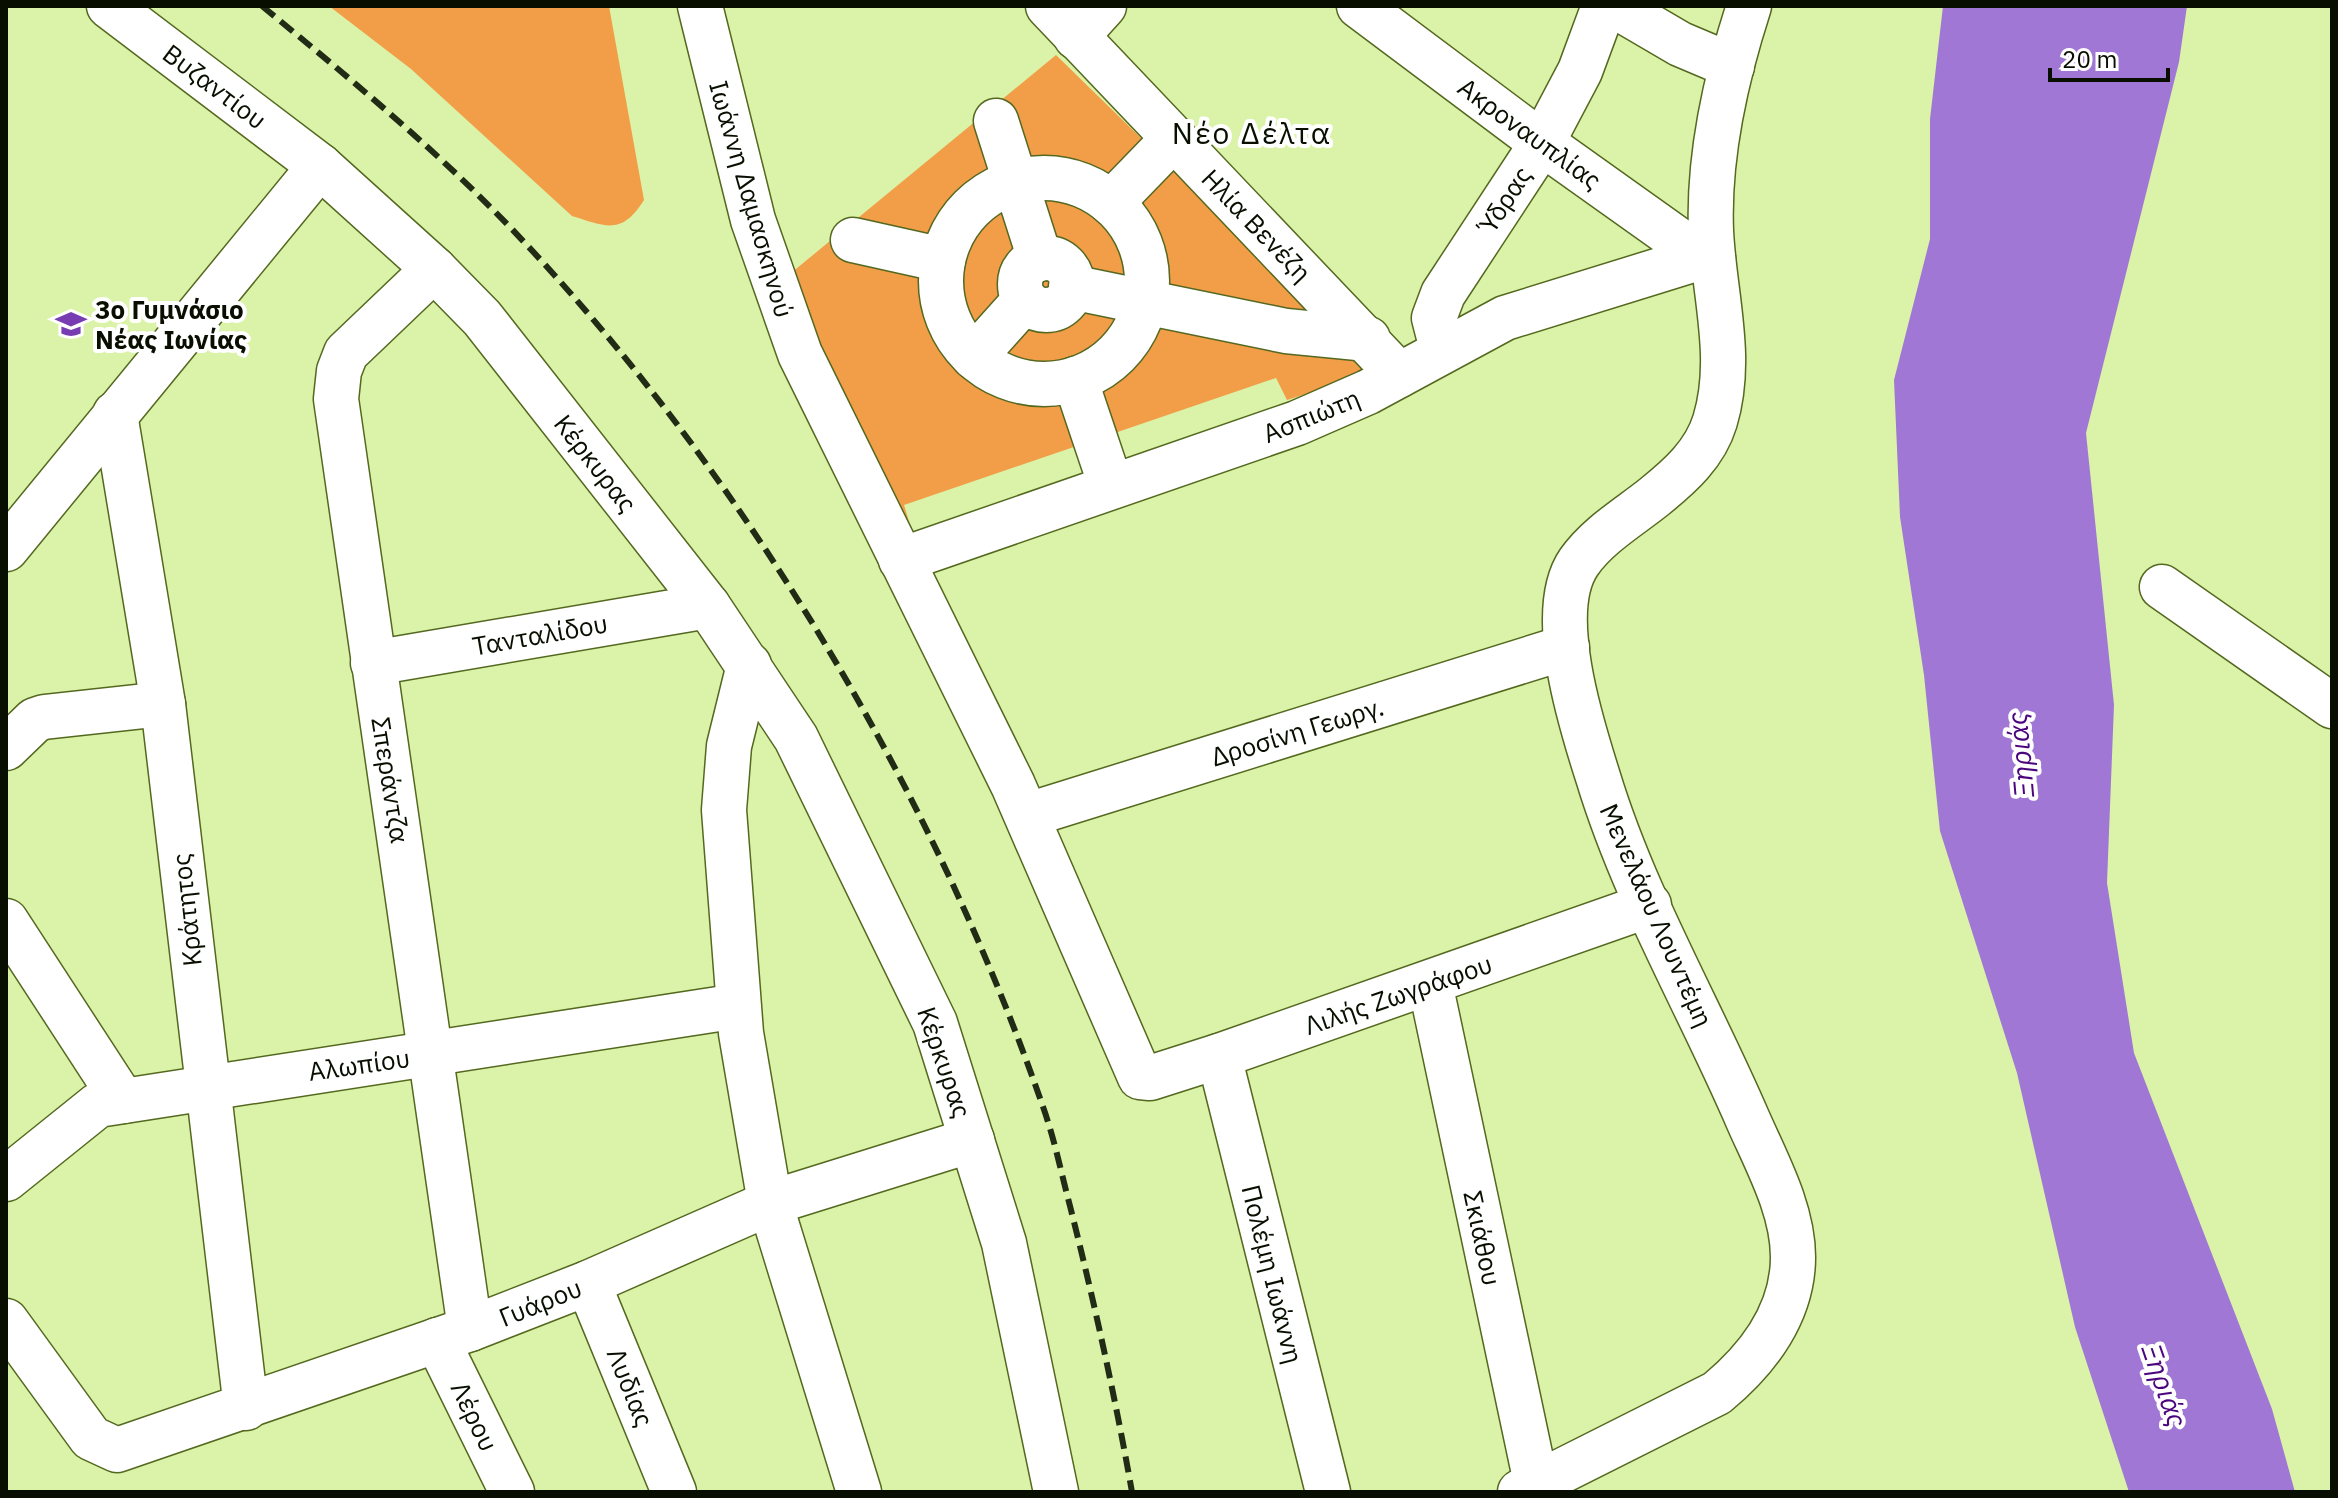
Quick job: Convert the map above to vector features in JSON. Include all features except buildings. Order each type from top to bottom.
[{"type":"street","name":"Βυζαντίου","points":[[109,6],[320,166],[434,269]]},
{"type":"street","name":"Ιωάννη Δαμασκηνού","points":[[700,6],[731,137],[773,283],[800,354],[1028,815],[1137,1074],[1145,1079]]},
{"type":"street","name":"Ακροναυπλίας","points":[[1359,6],[1542,143],[1708,258]]},
{"type":"street","name":"Ύδρας","points":[[1442,349],[1434,318],[1443,294],[1542,143],[1580,71],[1604,6]]},
{"type":"street","points":[[1615,6],[1680,44],[1732,66]]},
{"type":"street","name":"Μενελάου Λουντέμη","points":[[1531,1489],[1717,1393],[1737,1376],[1768,1339],[1789,1287],[1793,1257],[1789,1225],[1779,1191],[1624,851],[1597,777],[1567,647],[1566,600],[1577,565],[1607,534],[1696,458],[1713,427],[1725,367],[1708,258],[1714,173],[1732,66],[1749,6]]},
{"type":"street","name":"Ηλία Βενέζη","points":[[1076,16],[1174,138],[1399,375]]},
{"type":"street","points":[[974,357],[1025,300],[1040,309],[1057,307],[1069,295],[1016,183],[996,121]]},
{"type":"street","points":[[1111,203],[1174,138]]},
{"type":"street","points":[[6,549],[320,166]]},
{"type":"street","points":[[1059,180],[1095,192],[1111,203],[1136,234],[1147,272],[1144,302],[1135,329],[1123,346],[1109,360],[1075,379],[1039,384],[996,372],[974,357],[960,340],[943,302],[943,260],[958,224],[970,209],[985,197],[1016,183],[1059,180]]},
{"type":"street","points":[[853,240],[943,260]]},
{"type":"street","name":"Ασπιώτη","points":[[901,560],[1297,423],[1399,375],[1484,326],[1532,308],[1708,258]]},
{"type":"street","name":"Κέρκυρας","points":[[434,269],[482,318],[708,606],[796,738],[935,1023],[1004,1243],[1056,1492]]},
{"type":"street","name":"Σπεράντζα","points":[[434,269],[346,353],[336,386],[373,663],[433,1053],[453,1335]]},
{"type":"street","points":[[1056,273],[1144,302],[1286,331],[1368,339]]},
{"type":"street","points":[[1075,379],[1111,486]]},
{"type":"street","name":"Κράτητος","points":[[115,414],[163,704],[246,1408]]},
{"type":"street","points":[[2162,587],[2332,706]]},
{"type":"street","name":"Τανταλίδου","points":[[373,663],[708,606]]},
{"type":"street","name":"Δροσίνη Γεωργ.","points":[[1028,815],[1567,647]]},
{"type":"street","points":[[749,665],[729,746],[724,810],[738,1006],[770,1203],[859,1492]]},
{"type":"street","points":[[6,748],[35,720],[44,717],[163,704]]},
{"type":"street","name":"Λιλής Ζωγράφου","points":[[1145,1079],[1219,1056],[1649,905]]},
{"type":"street","points":[[10,936],[123,1101]]},
{"type":"street","name":"Σκιάθου","points":[[1430,983],[1531,1489]]},
{"type":"street","name":"Αλωπίου","points":[[6,1179],[85,1112],[123,1101],[738,1006]]},
{"type":"street","name":"Πολέμη Ιωάννη","points":[[1219,1056],[1328,1492]]},
{"type":"street","name":"Γυάρου","points":[[6,1321],[91,1438],[117,1450],[453,1335],[588,1283],[770,1203],[972,1140]]},
{"type":"street","name":"Λυδίας","points":[[588,1283],[674,1492]]},
{"type":"street","name":"Λέρου","points":[[453,1335],[512,1492]]},
{"type":"shaded area","points":[[329,6],[609,6],[644,200],[628,219],[613,225],[572,216],[411,69]]},
{"type":"shaded area","points":[[1056,55],[1226,221],[1364,367],[1359,377],[1287,400],[1276,378],[904,505],[911,528],[907,529],[785,278]]},
{"type":"water","name":"Ξηριάς","points":[[1943,6],[2187,6],[2179,62],[2086,433],[2114,705],[2107,883],[2134,1053],[2272,1409],[2295,1492],[2129,1492],[2075,1327],[2017,1073],[1940,831],[1924,675],[1900,517],[1894,380],[1930,239],[1930,119]]},
{"type":"railway","points":[[262,6],[364,91],[463,180],[525,243],[607,336],[685,435],[758,539],[827,647],[890,759],[947,873],[998,988],[1042,1104],[1087,1277],[1132,1492]]},
{"type":"place","name":"3ο Γυμνάσιο Νέας Ιωνίας","points":[[71,324]]},
{"type":"district","name":"Νέο Δέλτα","points":[[1252,132]]}]
